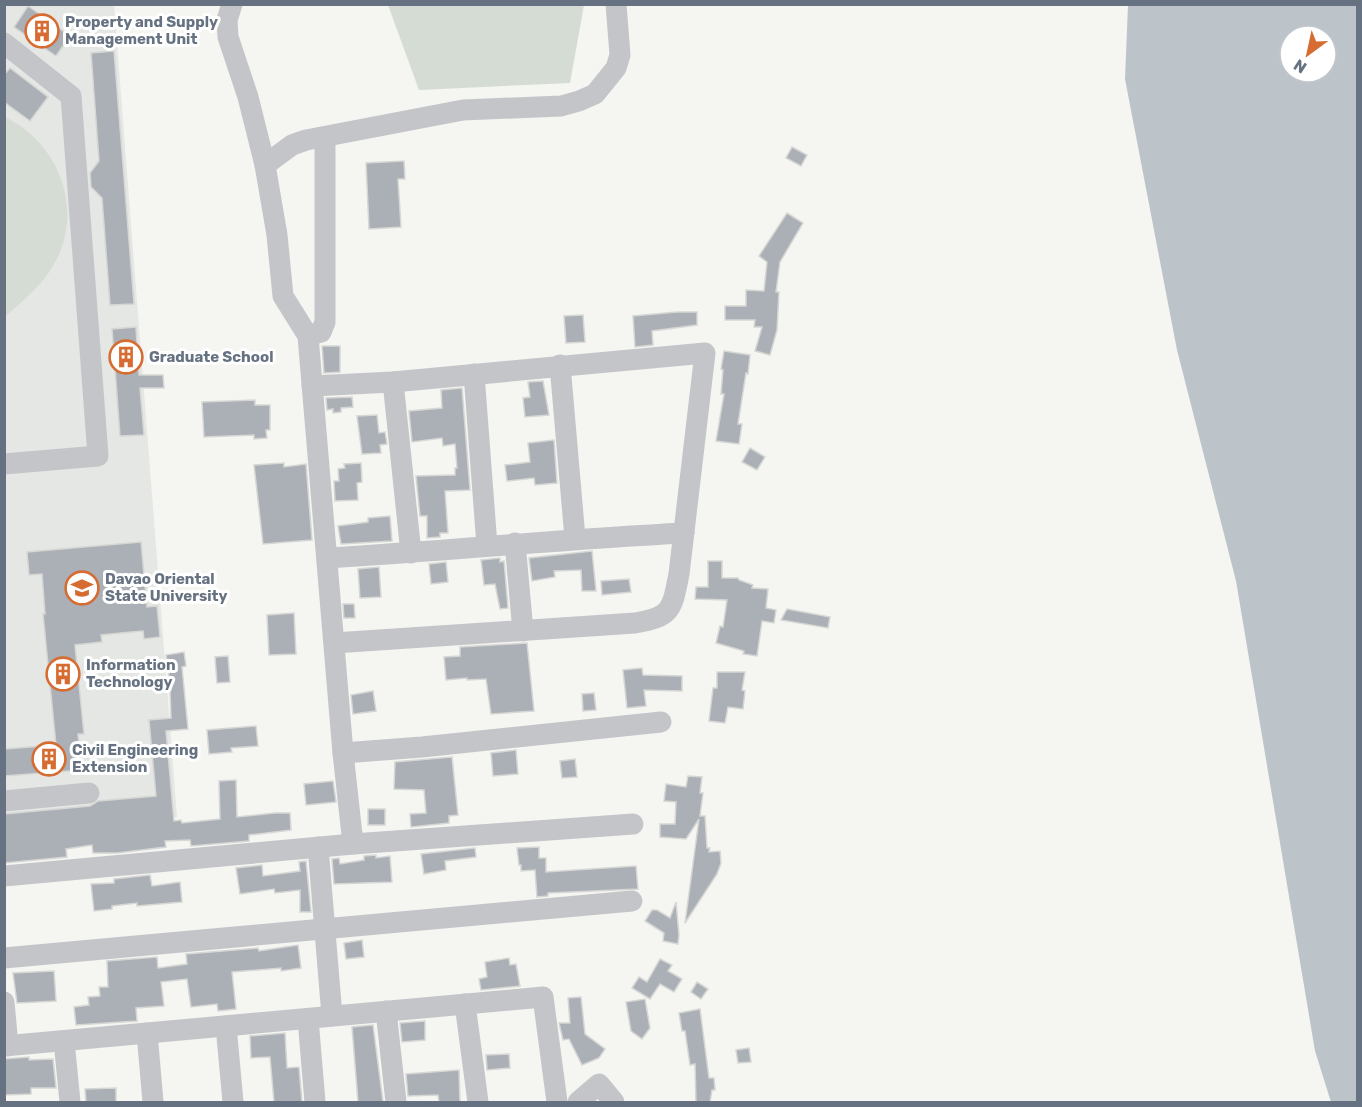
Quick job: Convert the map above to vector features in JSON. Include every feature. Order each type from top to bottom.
[{"type":"street","points":[[232,4],[227,20],[228,37],[248,97],[265,165],[277,235],[283,296],[308,336],[343,753],[353,844]]},
{"type":"street","points":[[265,165],[292,145],[325,137],[463,110],[561,106],[595,94],[616,68],[620,55],[616,4]]},
{"type":"street","points":[[4,43],[71,96],[98,456],[4,464]]},
{"type":"street","points":[[308,336],[321,332],[325,322],[325,137]]},
{"type":"street","points":[[312,387],[393,382],[705,353],[675,592],[672,606],[664,616],[651,621],[635,623],[334,643]]},
{"type":"street","points":[[560,365],[575,538]]},
{"type":"street","points":[[474,374],[487,546]]},
{"type":"street","points":[[393,382],[411,553]]},
{"type":"street","points":[[327,558],[575,538],[684,532]]},
{"type":"street","points":[[515,543],[523,632]]},
{"type":"street","points":[[343,753],[661,722]]},
{"type":"street","points":[[4,801],[89,793]]},
{"type":"street","points":[[4,876],[353,844],[633,824]]},
{"type":"street","points":[[318,847],[333,1016]]},
{"type":"street","points":[[4,958],[632,901]]},
{"type":"street","points":[[4,1002],[6,1046],[543,997],[557,1102]]},
{"type":"street","points":[[465,1004],[478,1102]]},
{"type":"street","points":[[386,1011],[396,1102]]},
{"type":"street","points":[[308,1019],[315,1102]]},
{"type":"street","points":[[226,1026],[233,1102]]},
{"type":"street","points":[[147,1034],[153,1102]]},
{"type":"street","points":[[64,1041],[70,1102]]},
{"type":"street","points":[[578,1102],[599,1084],[614,1102]]},
{"type":"shaded area","name":"Davao Oriental State University","points":[[5,5],[114,5],[177,817],[5,832]]},
{"type":"shaded area","points":[[388,5],[584,5],[570,83],[419,90]]},
{"type":"shaded area","points":[[1128,5],[1357,5],[1357,1102],[1331,1102],[1315,1051],[1236,581],[1177,350],[1125,79]]},
{"type":"shaded area","points":[[5,117],[40,143],[52,161],[61,180],[66,201],[67,222],[63,243],[49,272],[31,293],[5,317]]},
{"type":"building","name":"Property and Supply Management Unit","points":[[28,6],[70,36],[56,56],[14,27]]},
{"type":"building","points":[[114,51],[134,304],[110,305],[102,198],[91,187],[90,173],[99,161],[91,53]]},
{"type":"building","points":[[10,68],[48,97],[30,121],[4,102],[4,75]]},
{"type":"building","points":[[792,147],[807,155],[801,166],[786,158]]},
{"type":"building","points":[[404,161],[405,179],[398,179],[401,227],[369,229],[366,163]]},
{"type":"building","points":[[787,213],[803,223],[780,262],[776,292],[779,292],[777,330],[770,355],[755,351],[762,327],[754,327],[755,320],[725,320],[725,306],[746,306],[746,290],[764,291],[767,262],[759,256]]},
{"type":"building","points":[[697,312],[697,325],[652,331],[653,345],[635,347],[633,316]]},
{"type":"building","points":[[583,315],[585,342],[566,343],[564,316]]},
{"type":"building","name":"Graduate School","points":[[136,327],[139,375],[163,375],[164,388],[140,388],[144,435],[120,436],[112,329]]},
{"type":"building","points":[[322,346],[340,346],[340,372],[324,373]]},
{"type":"building","points":[[724,351],[750,355],[738,424],[742,424],[739,444],[716,441],[724,394],[721,394],[723,370],[721,369]]},
{"type":"building","points":[[543,381],[549,415],[525,417],[523,398],[530,397],[528,382]]},
{"type":"building","points":[[462,388],[470,490],[445,491],[448,533],[440,533],[440,537],[427,538],[427,516],[420,516],[416,476],[455,475],[455,468],[457,468],[455,444],[443,446],[442,438],[412,442],[409,411],[442,408],[441,390]]},
{"type":"building","points":[[352,397],[353,407],[341,408],[341,412],[333,413],[333,409],[327,410],[326,398]]},
{"type":"building","points":[[255,400],[255,405],[270,405],[270,430],[266,430],[267,438],[254,439],[254,435],[204,437],[202,402]]},
{"type":"building","points":[[377,415],[379,433],[385,432],[387,444],[380,445],[381,453],[362,454],[357,416]]},
{"type":"building","points":[[554,440],[557,483],[535,485],[534,478],[507,481],[505,465],[530,462],[528,443]]},
{"type":"building","points":[[750,448],[765,457],[757,470],[742,462]]},
{"type":"building","points":[[284,463],[284,467],[306,464],[312,540],[263,544],[254,465]]},
{"type":"building","points":[[361,463],[362,482],[357,483],[358,500],[335,501],[334,481],[339,481],[338,469],[345,468],[344,464]]},
{"type":"building","points":[[390,516],[392,541],[341,544],[338,526],[368,522],[368,518]]},
{"type":"building","points":[[141,542],[147,607],[157,606],[160,637],[144,639],[143,631],[131,632],[101,635],[102,642],[75,645],[84,734],[78,734],[82,770],[4,776],[4,749],[56,745],[43,614],[45,614],[42,574],[29,575],[27,552]]},
{"type":"building","points":[[592,551],[596,591],[582,591],[581,570],[554,571],[555,577],[532,581],[529,558]]},
{"type":"building","points":[[500,558],[500,562],[504,561],[508,608],[500,609],[495,584],[484,585],[481,560]]},
{"type":"building","points":[[708,561],[722,561],[722,578],[738,578],[753,585],[752,588],[768,589],[766,608],[776,610],[774,623],[762,621],[757,656],[743,654],[744,651],[716,643],[720,626],[723,627],[727,600],[695,599],[696,587],[708,587]]},
{"type":"building","points":[[446,562],[448,582],[431,584],[429,564]]},
{"type":"building","points":[[379,567],[381,597],[360,598],[358,569]]},
{"type":"building","points":[[629,579],[631,592],[602,595],[601,581]]},
{"type":"building","points":[[343,604],[354,604],[355,618],[344,618]]},
{"type":"building","points":[[787,609],[830,617],[828,628],[781,620]]},
{"type":"building","points":[[294,613],[296,654],[269,655],[267,615]]},
{"type":"building","points":[[527,643],[534,711],[491,714],[486,679],[446,680],[444,657],[460,656],[460,647]]},
{"type":"building","points":[[184,652],[186,666],[182,667],[188,729],[166,731],[174,821],[181,820],[182,823],[220,819],[219,781],[236,780],[237,817],[290,813],[291,830],[249,835],[249,841],[191,846],[190,840],[165,841],[166,847],[117,853],[93,853],[92,845],[66,849],[67,857],[4,863],[4,814],[90,806],[98,801],[156,796],[149,720],[171,718],[171,690],[166,655]]},
{"type":"building","points":[[228,656],[230,682],[217,683],[215,657]]},
{"type":"building","points":[[642,668],[643,675],[682,676],[682,691],[644,690],[646,706],[627,708],[623,670]]},
{"type":"building","points":[[717,672],[745,672],[742,690],[745,691],[743,709],[728,707],[725,723],[709,721],[713,688],[717,688]]},
{"type":"building","points":[[373,691],[376,711],[353,714],[351,695]]},
{"type":"building","points":[[594,693],[596,710],[583,711],[582,694]]},
{"type":"building","points":[[256,726],[258,746],[231,748],[232,752],[209,754],[207,730]]},
{"type":"building","points":[[516,750],[518,774],[493,776],[491,753]]},
{"type":"building","points":[[452,757],[458,815],[449,816],[449,823],[411,827],[410,814],[426,813],[424,790],[394,789],[395,762]]},
{"type":"building","points":[[575,759],[577,777],[562,778],[560,761]]},
{"type":"building","points":[[688,776],[702,777],[700,793],[703,793],[700,816],[705,816],[707,848],[710,848],[709,852],[720,851],[721,863],[717,874],[685,923],[699,819],[686,839],[660,837],[660,824],[675,824],[676,802],[664,801],[666,784],[686,787]]},
{"type":"building","points":[[333,781],[336,802],[306,805],[304,784]]},
{"type":"building","points":[[368,809],[385,809],[385,825],[368,825]]},
{"type":"building","points":[[539,847],[539,858],[546,858],[546,872],[636,866],[638,889],[548,893],[548,896],[537,897],[535,870],[521,871],[517,848]]},
{"type":"building","points":[[475,848],[476,857],[445,861],[446,870],[424,874],[421,854]]},
{"type":"building","points":[[376,855],[376,858],[390,856],[392,882],[334,884],[332,859],[339,858],[340,864],[364,860],[364,856]]},
{"type":"building","points":[[306,861],[311,912],[300,912],[300,890],[275,893],[274,889],[240,894],[236,868],[262,865],[263,876],[300,871],[299,862]]},
{"type":"building","points":[[150,875],[152,886],[180,882],[182,902],[137,906],[137,903],[94,911],[91,884],[114,883],[114,879]]},
{"type":"building","points":[[676,902],[678,944],[663,941],[664,933],[645,921],[652,910],[657,910],[670,918]]},
{"type":"building","points":[[362,940],[364,957],[346,959],[344,943]]},
{"type":"building","points":[[298,945],[301,968],[281,971],[281,968],[232,972],[236,1009],[218,1011],[217,1004],[191,1007],[187,979],[161,982],[164,1006],[136,1008],[137,1021],[76,1025],[74,1007],[89,1005],[88,997],[100,996],[99,987],[108,987],[107,961],[157,957],[158,968],[187,964],[186,954],[258,948],[259,951]]},
{"type":"building","points":[[509,958],[510,965],[516,964],[520,986],[481,990],[479,979],[487,977],[485,962]]},
{"type":"building","points":[[660,959],[672,965],[668,971],[682,979],[674,992],[660,984],[650,999],[632,988],[639,977],[647,982]]},
{"type":"building","points":[[54,971],[56,1001],[17,1003],[13,973]]},
{"type":"building","points":[[697,982],[708,989],[701,999],[691,992]]},
{"type":"building","points":[[581,997],[585,1034],[605,1049],[599,1058],[582,1065],[569,1039],[563,1040],[559,1023],[570,1023],[568,998]]},
{"type":"building","points":[[645,999],[650,1028],[642,1039],[631,1031],[626,1002]]},
{"type":"building","points":[[700,1009],[709,1078],[714,1078],[715,1090],[712,1090],[710,1102],[696,1102],[695,1064],[690,1065],[685,1031],[682,1031],[679,1013]]},
{"type":"building","points":[[425,1021],[425,1040],[402,1042],[400,1023]]},
{"type":"building","points":[[373,1025],[383,1102],[358,1102],[352,1027]]},
{"type":"building","points":[[285,1033],[287,1068],[299,1067],[302,1102],[274,1102],[270,1057],[251,1058],[250,1036]]},
{"type":"building","points":[[749,1048],[751,1062],[738,1063],[736,1050]]},
{"type":"building","points":[[509,1054],[510,1068],[487,1070],[486,1055]]},
{"type":"building","points":[[29,1057],[29,1060],[53,1059],[56,1088],[31,1088],[31,1094],[4,1095],[4,1059]]},
{"type":"building","points":[[459,1070],[460,1102],[439,1102],[438,1095],[408,1096],[406,1074]]},
{"type":"building","points":[[116,1088],[116,1102],[86,1102],[85,1089]]},
{"type":"place","name":"Property and Supply Management Unit","points":[[42,31]]},
{"type":"place","name":"Graduate School","points":[[126,357]]},
{"type":"place","name":"Davao Oriental State University","points":[[82,588]]},
{"type":"place","name":"Information Technology","points":[[63,674]]},
{"type":"place","name":"Civil Engineering Extension","points":[[49,759]]}]
